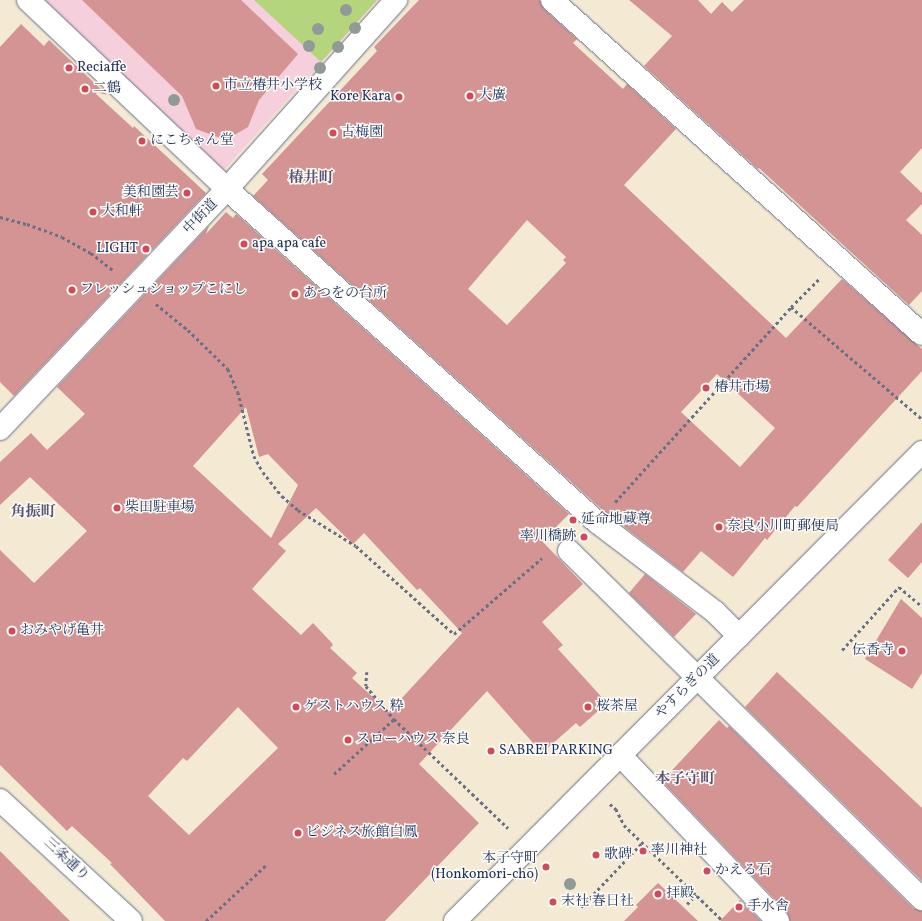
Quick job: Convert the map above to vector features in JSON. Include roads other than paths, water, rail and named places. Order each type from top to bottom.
[{"type":"street","points":[[28,0],[227,189],[597,522],[715,612],[739,636]]},
{"type":"street","name":"中街道","points":[[0,429],[227,189],[396,0]]},
{"type":"street","points":[[552,0],[840,258],[922,334]]},
{"type":"street","name":"やすらぎの道","points":[[455,921],[922,452]]},
{"type":"street","points":[[569,551],[922,899]]},
{"type":"street","points":[[620,755],[778,921]]},
{"type":"street","name":"三条通り","points":[[0,800],[131,921]]},
{"type":"place","name":"Reciaffe","points":[[69,68]]},
{"type":"place","name":"市立椿井小学校","points":[[216,86]]},
{"type":"place","name":"二鶴","points":[[85,89]]},
{"type":"place","name":"大廣","points":[[470,96]]},
{"type":"place","name":"Kore Kara","points":[[399,97]]},
{"type":"place","name":"古梅園","points":[[333,133]]},
{"type":"place","name":"にこちゃん堂","points":[[142,141]]},
{"type":"place","name":"美和園芸","points":[[187,193]]},
{"type":"place","name":"大和軒","points":[[93,212]]},
{"type":"place","name":"apa apa cafe","points":[[244,244]]},
{"type":"place","name":"LIGHT","points":[[146,249]]},
{"type":"place","name":"フレッシュショップこにし","points":[[72,290]]},
{"type":"place","name":"あつをの台所","points":[[295,294]]},
{"type":"place","name":"椿井市場","points":[[706,388]]},
{"type":"place","name":"柴田駐車場","points":[[117,508]]},
{"type":"place","name":"延命地蔵尊","points":[[573,520]]},
{"type":"place","name":"奈良小川町郵便局","points":[[719,527]]},
{"type":"place","name":"率川橋跡","points":[[584,537]]},
{"type":"place","name":"おみやげ亀井","points":[[12,631]]},
{"type":"place","name":"伝香寺","points":[[902,651]]},
{"type":"place","name":"ゲストハウス 粋","points":[[296,707]]},
{"type":"place","name":"桜茶屋","points":[[588,707]]},
{"type":"place","name":"スローハウス 奈良","points":[[348,740]]},
{"type":"place","name":"SABREI PARKING","points":[[491,751]]},
{"type":"place","name":"ビジネス旅館白鳳","points":[[298,833]]},
{"type":"place","name":"率川神社","points":[[643,851]]},
{"type":"place","name":"歌碑","points":[[596,855]]},
{"type":"place","name":"本子守町 (Honkomori-chō)","points":[[546,867]]},
{"type":"place","name":"かえる石","points":[[707,871]]},
{"type":"place","name":"拝殿","points":[[658,894]]},
{"type":"place","name":"末社 春日社","points":[[553,902]]},
{"type":"place","name":"手水舎","points":[[739,907]]},
{"type":"district","name":"椿井町","points":[[311,179]]},
{"type":"district","name":"角振町","points":[[33,513]]},
{"type":"district","name":"本子守町","points":[[685,780]]}]
